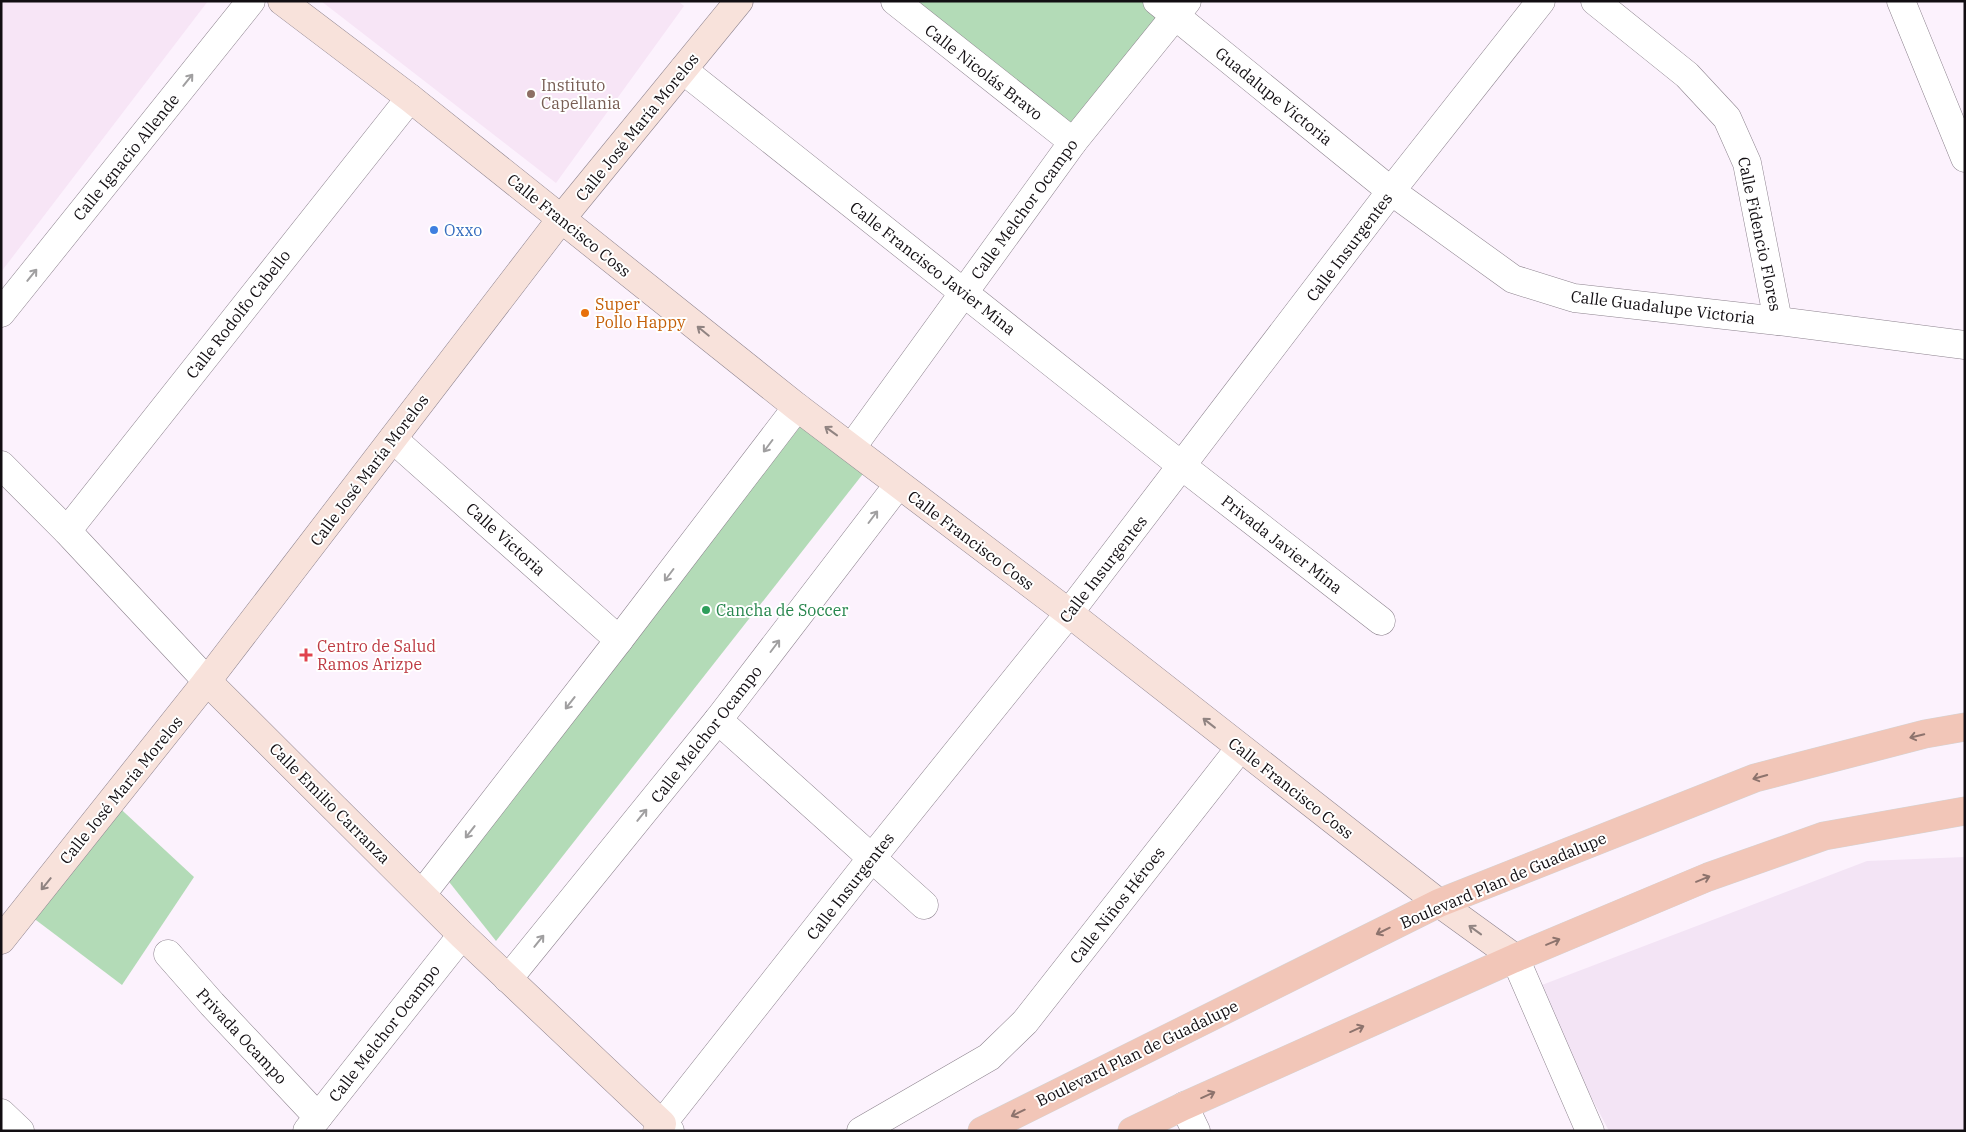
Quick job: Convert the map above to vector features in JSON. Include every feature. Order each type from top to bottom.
[{"type":"main road","name":"Boulevard Plan de Guadalupe","points":[[982,1131],[1439,903],[1755,778],[1924,734],[1965,727]]},
{"type":"main road","points":[[1132,1131],[1515,958],[1708,877],[1824,836],[1965,811]]},
{"type":"street","name":"Calle Ignacio Allende","points":[[1,313],[251,1]]},
{"type":"street","name":"Calle Francisco Coss","points":[[282,1],[410,98],[797,407],[1069,613],[1439,903],[1515,958]]},
{"type":"street","name":"Calle Nicolás Bravo","points":[[895,1],[1073,142]]},
{"type":"street","name":"Calle Insurgentes","points":[[663,1128],[871,859],[1069,613],[1391,191],[1541,1]]},
{"type":"street","name":"Calle Fidencio Flores","points":[[1595,1],[1687,75],[1727,118],[1747,163],[1778,321]]},
{"type":"street","points":[[1901,1],[1965,158]]},
{"type":"street","name":"Calle José María Morelos","points":[[1,940],[207,682],[562,219],[683,70],[730,4]]},
{"type":"street","name":"Calle Melchor Ocampo","points":[[852,447],[1173,6]]},
{"type":"street","name":"Guadalupe Victoria","points":[[1173,6],[1391,191]]},
{"type":"street","name":"Calle Francisco Javier Mina","points":[[683,70],[1182,466]]},
{"type":"street","name":"Calle Rodolfo Cabello","points":[[67,531],[410,98]]},
{"type":"street","name":"Calle Guadalupe Victoria","points":[[1391,191],[1513,279],[1574,298],[1778,321],[1965,345]]},
{"type":"street","points":[[422,894],[620,640],[797,407]]},
{"type":"street","name":"Calle Victoria","points":[[393,439],[620,640]]},
{"type":"street","name":"Calle Emilio Carranza","points":[[1,465],[67,531],[207,682],[462,935],[663,1128]]},
{"type":"street","name":"Privada Javier Mina","points":[[1182,466],[1381,621]]},
{"type":"street","name":"Calle Melchor Ocampo","points":[[508,979],[718,720],[898,485]]},
{"type":"street","points":[[718,720],[924,905]]},
{"type":"street","name":"Calle Niños Héroes","points":[[861,1131],[989,1057],[1025,1022],[1240,748]]},
{"type":"street","name":"Calle Melchor Ocampo","points":[[312,1124],[462,935]]},
{"type":"street","name":"Privada Ocampo","points":[[168,954],[312,1124]]},
{"type":"street","points":[[1515,958],[1590,1131]]},
{"type":"street","points":[[1184,1106],[1196,1131]]},
{"type":"street","points":[[1,1113],[20,1131]]},
{"type":"shaded area","points":[[1,1],[208,1],[1,272]]},
{"type":"shaded area","name":"Instituto Capellania","points":[[321,1],[678,1],[684,6],[556,183]]},
{"type":"shaded area","points":[[1965,857],[1965,1131],[1609,1131],[1534,988],[1867,861]]},
{"type":"green space","points":[[903,1],[1145,1],[1167,18],[1071,136]]},
{"type":"green space","points":[[803,423],[866,470],[496,941],[446,878]]},
{"type":"green space","points":[[111,800],[194,877],[122,985],[24,911]]},
{"type":"place","name":"Instituto Capellania","points":[[531,94]]},
{"type":"place","name":"Oxxo","points":[[434,230]]},
{"type":"place","name":"Super Pollo Happy","points":[[585,313]]},
{"type":"place","name":"Cancha de Soccer","points":[[706,610]]},
{"type":"place","name":"Centro de Salud Ramos Arizpe","points":[[306,655]]}]
